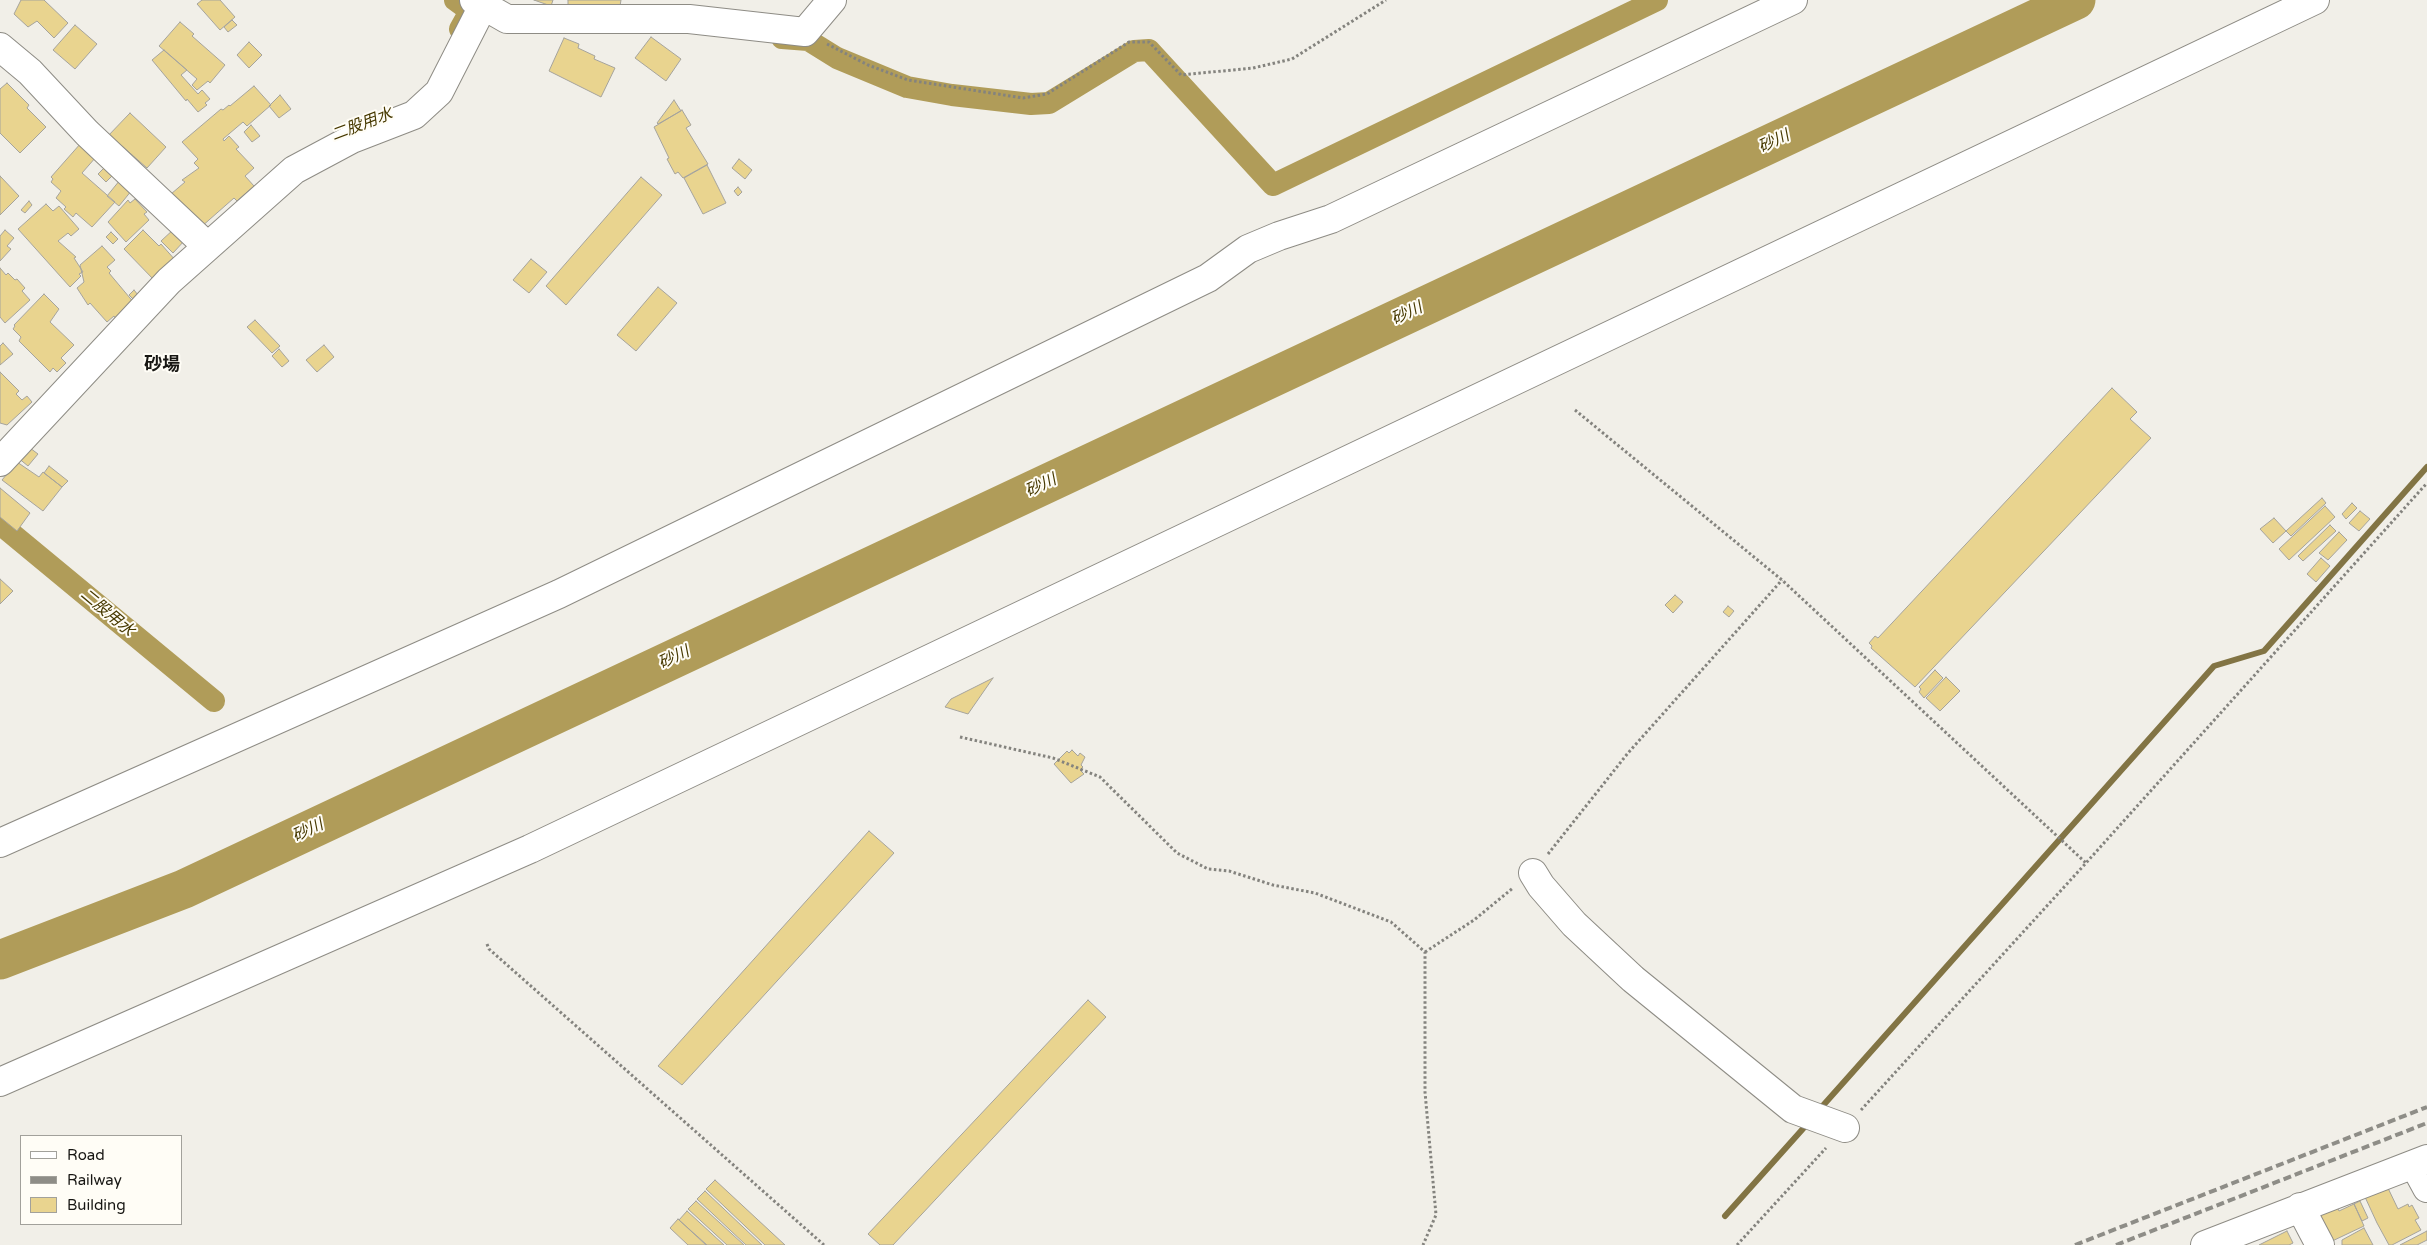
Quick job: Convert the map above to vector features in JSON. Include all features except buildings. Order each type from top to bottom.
[{"type":"street","points":[[0,462],[169,281],[294,170],[352,139],[414,115],[439,92],[481,2],[507,18],[689,19],[805,32],[832,0]]},
{"type":"street","points":[[0,843],[559,594],[1208,278],[1248,249],[1279,236],[1331,219],[1793,0]]},
{"type":"street","points":[[0,1082],[530,849],[2315,0]]},
{"type":"street","points":[[0,48],[30,72],[86,133],[207,246]]},
{"type":"street","points":[[1533,872],[1541,886],[1574,924],[1633,979],[1793,1109],[1845,1128]]},
{"type":"street","points":[[2205,1245],[2421,1162],[2427,1188]]},
{"type":"street","points":[[2300,1207],[2320,1245]]},
{"type":"path","points":[[805,32],[868,65],[908,80],[1024,98],[1047,94],[1129,42],[1149,42],[1181,74],[1252,68],[1292,59],[1386,0]]},
{"type":"path","points":[[1575,410],[1782,580],[2086,863]]},
{"type":"path","points":[[1737,1245],[2086,863],[2427,483]]},
{"type":"path","points":[[1424,952],[1474,920],[1533,872],[1628,753],[1782,580]]},
{"type":"path","points":[[960,737],[1053,758],[1100,776],[1177,853],[1208,869],[1315,893],[1391,922],[1424,952],[1425,1092],[1436,1215],[1423,1245]]},
{"type":"path","points":[[487,944],[489,949],[824,1245]]},
{"type":"waterway","name":"二股用水","points":[[455,0],[470,11],[460,29]]},
{"type":"waterway","points":[[782,38],[808,40],[837,58],[907,87],[952,95],[1031,104],[1049,103],[1134,51],[1149,50],[1273,185],[1657,0]]},
{"type":"waterway","name":"砂川","points":[[0,960],[184,889],[2076,0]]},
{"type":"waterway","points":[[1819,1110],[2214,666],[2264,651],[2427,467]]},
{"type":"waterway","name":"二股用水","points":[[0,524],[214,701]]},
{"type":"waterway","points":[[1725,1216],[1809,1122]]},
{"type":"railway","points":[[2075,1245],[2427,1107]]},
{"type":"railway","points":[[2116,1245],[2427,1123]]},
{"type":"district","name":"砂場","points":[[162,365]]}]
